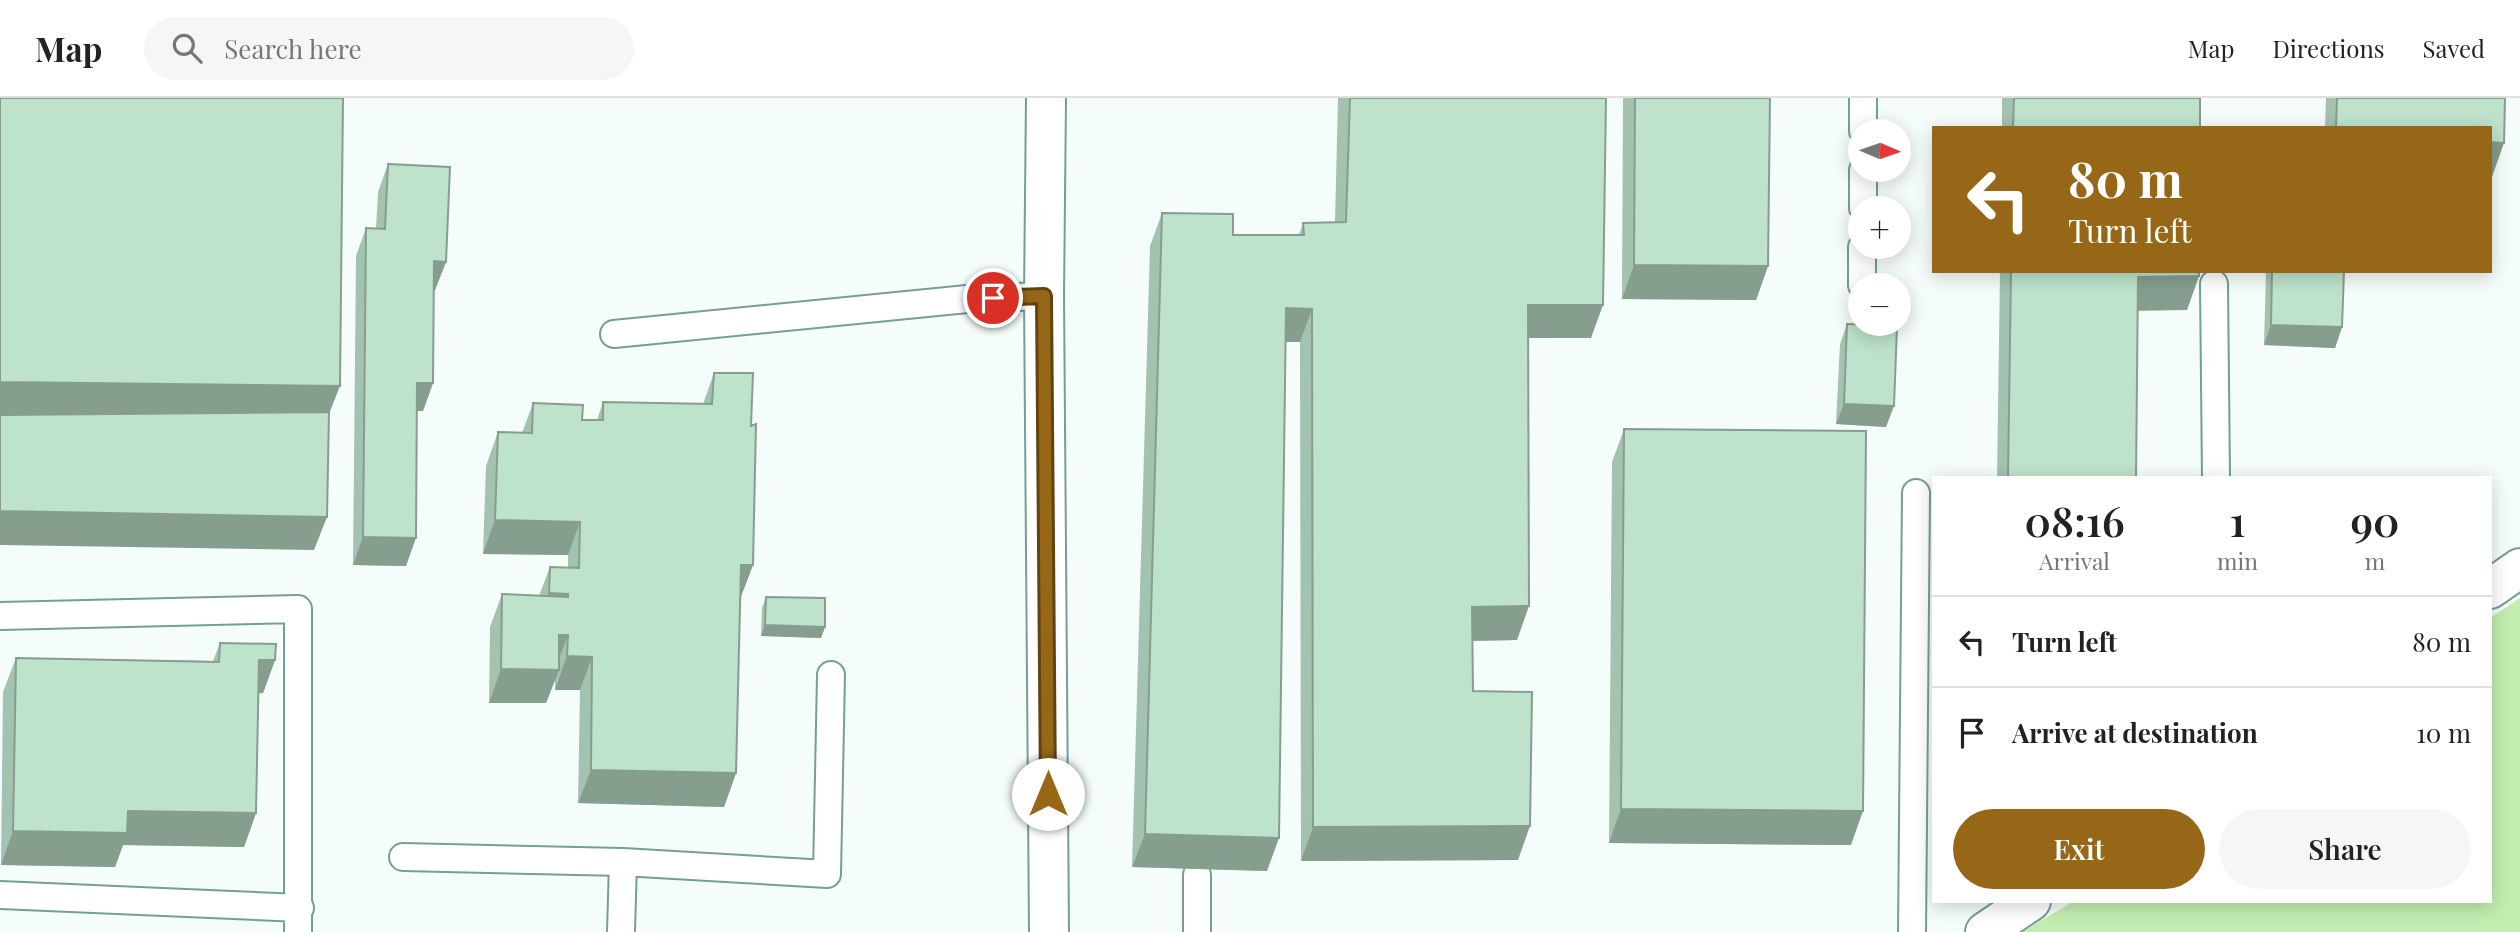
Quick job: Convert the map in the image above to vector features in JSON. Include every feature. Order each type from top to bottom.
[{"type":"street","points":[[1046,98],[1044,296],[1049,932]]},
{"type":"street","points":[[2492,588],[2520,568]]},
{"type":"street","points":[[1985,932],[2028,903]]},
{"type":"lane","points":[[1863,98],[1863,119]]},
{"type":"lane","points":[[2214,284],[2216,476]]},
{"type":"lane","points":[[614,334],[967,299],[1044,296]]},
{"type":"lane","points":[[1912,932],[1916,493]]},
{"type":"lane","points":[[0,616],[298,608],[299,920],[0,895]]},
{"type":"lane","points":[[403,857],[623,862],[827,874],[831,675]]},
{"type":"lane","points":[[621,932],[623,862]]},
{"type":"lane","points":[[1197,932],[1198,875]]},
{"type":"green space","points":[[2520,598],[2520,932],[2022,932],[2071,903],[2492,903],[2492,617]]},
{"type":"building","points":[[0,98],[343,98],[340,386],[0,382]]},
{"type":"building","points":[[1350,98],[1606,98],[1603,305],[1528,305],[1529,606],[1472,607],[1473,691],[1532,692],[1530,826],[1313,827],[1312,309],[1286,308],[1279,838],[1145,834],[1162,213],[1233,214],[1233,235],[1304,235],[1303,223],[1346,222]]},
{"type":"building","points":[[1635,98],[1770,98],[1768,266],[1634,265]]},
{"type":"building","points":[[2014,98],[2200,98],[2200,126],[2013,126]]},
{"type":"building","points":[[2337,98],[2505,98],[2504,143],[2492,142],[2492,126],[2336,126]]},
{"type":"building","points":[[388,164],[450,167],[446,262],[434,261],[433,383],[417,383],[416,538],[363,537],[366,228],[385,229]]},
{"type":"building","points":[[2011,273],[2199,273],[2199,276],[2138,277],[2136,476],[2008,476]]},
{"type":"building","points":[[2272,273],[2344,273],[2342,327],[2271,325]]},
{"type":"building","points":[[1847,324],[1848,336],[1897,336],[1894,406],[1844,404]]},
{"type":"building","points":[[714,373],[753,373],[751,426],[756,424],[753,565],[741,565],[736,773],[591,770],[592,657],[567,656],[568,635],[559,635],[559,670],[501,669],[502,594],[568,597],[568,594],[549,593],[550,567],[579,568],[580,522],[495,520],[498,432],[532,433],[533,403],[583,405],[582,420],[603,420],[603,402],[712,404]]},
{"type":"building","points":[[329,412],[327,517],[0,511],[0,415]]},
{"type":"building","points":[[1624,429],[1866,431],[1863,811],[1621,809]]},
{"type":"building","points":[[766,597],[825,598],[825,627],[765,625]]},
{"type":"building","points":[[220,643],[276,644],[275,660],[259,660],[256,813],[128,811],[127,833],[13,831],[16,658],[219,662]]},
{"type":"route","points":[[993,298],[1044,296],[1048,794]]}]
